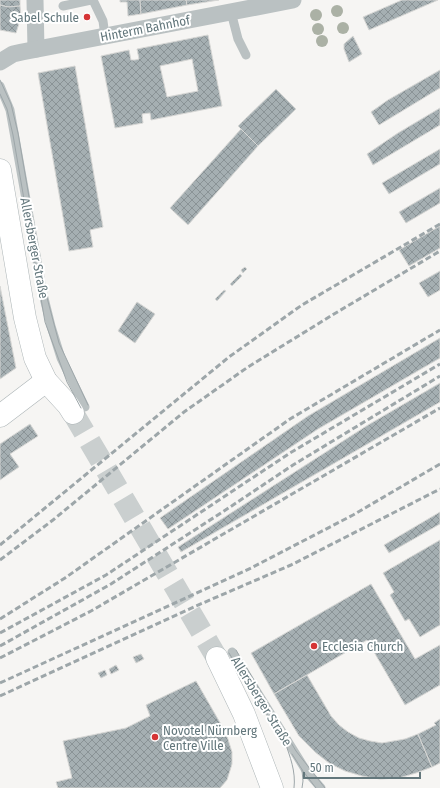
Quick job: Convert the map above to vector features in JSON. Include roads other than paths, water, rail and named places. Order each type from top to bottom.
[{"type":"main road","name":"Allersberger Straße","points":[[0,170],[25,318],[35,358],[55,381],[68,405],[79,410]]},
{"type":"main road","points":[[0,416],[55,381]]},
{"type":"main road","name":"Allersberger Straße","points":[[225,655],[244,714],[272,788]]},
{"type":"street","points":[[34,0],[36,49]]},
{"type":"street","name":"Hinterm Bahnhof","points":[[0,62],[13,54],[36,49],[293,0]]},
{"type":"lane","points":[[63,6],[92,0],[103,21],[105,36]]},
{"type":"lane","points":[[231,12],[238,39],[246,55]]},
{"type":"lane","name":"Allersberger Straße","points":[[0,86],[10,110],[45,300],[61,358],[72,383],[79,410]]},
{"type":"lane","points":[[55,381],[72,383]]},
{"type":"lane","name":"Allersberger Straße","points":[[225,655],[306,772],[321,788]]},
{"type":"tunnel","points":[[73,413],[217,658]]},
{"type":"tram line","points":[[0,80],[11,104],[18,133],[45,290],[59,343],[88,405]]},
{"type":"tram line","points":[[0,94],[7,109],[13,135],[45,322],[67,382],[81,408]]},
{"type":"tram line","points":[[236,650],[296,751],[325,788]]},
{"type":"tram line","points":[[229,653],[272,722]]},
{"type":"tram line","points":[[285,742],[291,759],[294,788]]},
{"type":"tram line","points":[[292,754],[316,788]]},
{"type":"tram line","points":[[302,770],[302,788]]},
{"type":"railway","points":[[0,545],[229,357],[302,305],[440,224]]},
{"type":"railway","points":[[0,560],[53,520],[184,412],[248,367],[440,251]]},
{"type":"railway","points":[[0,619],[65,578],[290,419],[440,330]]},
{"type":"railway","points":[[0,633],[106,575],[290,453],[440,364]]},
{"type":"railway","points":[[0,646],[111,584],[293,465],[440,376]]},
{"type":"railway","points":[[0,658],[91,611],[440,408]]},
{"type":"railway","points":[[0,683],[251,568],[353,515],[440,464]]},
{"type":"railway","points":[[0,696],[196,606],[291,565],[440,489]]},
{"type":"place","name":"Sabel Schule","points":[[87,17]]},
{"type":"place","name":"Ecclesia Church","points":[[314,646]]},
{"type":"place","name":"Novotel Nürnberg Centre Ville","points":[[155,737]]}]
